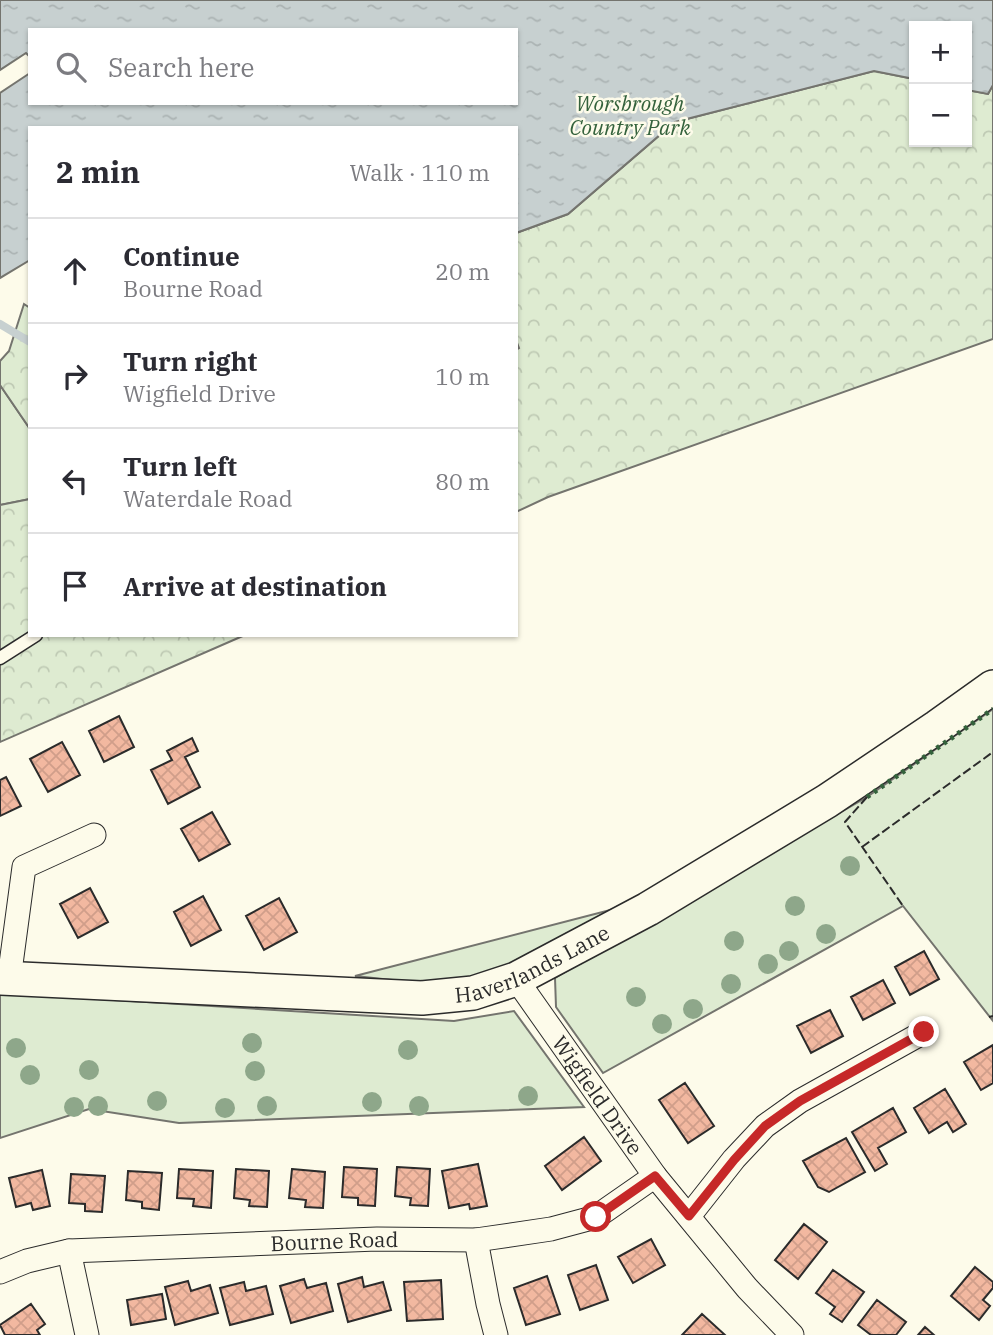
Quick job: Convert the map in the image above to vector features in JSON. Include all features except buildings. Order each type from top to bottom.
[{"type":"street","name":"Haverlands Lane","points":[[5,979],[422,998],[473,993],[516,979],[648,909],[827,801],[993,687]]},
{"type":"street","points":[[5,979],[24,867],[93,835]]},
{"type":"street","name":"Wigfield Drive","points":[[516,979],[655,1176],[747,1288],[792,1335]]},
{"type":"street","points":[[689,1216],[765,1126],[800,1101],[924,1032]]},
{"type":"street","name":"Bourne Road","points":[[0,1272],[27,1261],[69,1251],[377,1239],[476,1240],[551,1228],[596,1217],[655,1176]]},
{"type":"street","points":[[476,1240],[496,1335]]},
{"type":"street","points":[[69,1251],[87,1335]]},
{"type":"lane","points":[[0,658],[33,637]]},
{"type":"green space","points":[[874,71],[909,78],[909,147],[972,147],[972,91],[988,94],[993,85],[993,339],[548,497],[518,511],[518,232],[568,214],[675,122]]},
{"type":"green space","points":[[24,304],[28,307],[28,426],[0,385],[0,361],[9,351]]},
{"type":"green space","points":[[0,385],[28,426],[28,499],[0,505]]},
{"type":"green space","points":[[28,499],[28,637],[240,637],[0,742],[0,505]]},
{"type":"green space","points":[[993,709],[993,1021],[903,906],[603,1073],[556,1007],[555,978],[867,797]]},
{"type":"green space","points":[[618,908],[477,981],[429,984],[355,976]]},
{"type":"green space","points":[[0,993],[454,1021],[514,1011],[584,1107],[179,1123],[89,1109],[0,1138]]},
{"type":"water","name":"Worsbrough Country Park","points":[[0,0],[993,0],[993,85],[988,94],[972,91],[972,21],[909,21],[909,78],[874,71],[675,122],[568,214],[518,232],[518,126],[28,126],[28,261],[0,278],[0,93],[28,74],[28,105],[518,105],[518,28],[28,28],[28,55],[26,53],[0,70]]},
{"type":"waterway","points":[[0,324],[28,341]]},
{"type":"hedge","points":[[867,797],[993,709]]},
{"type":"fence","points":[[862,847],[993,752]]},
{"type":"fence","points":[[867,797],[845,822],[903,906]]},
{"type":"fence","points":[[989,1017],[993,1016]]},
{"type":"route","points":[[596,1217],[655,1176],[689,1216],[765,1126],[800,1101],[924,1032]]}]
